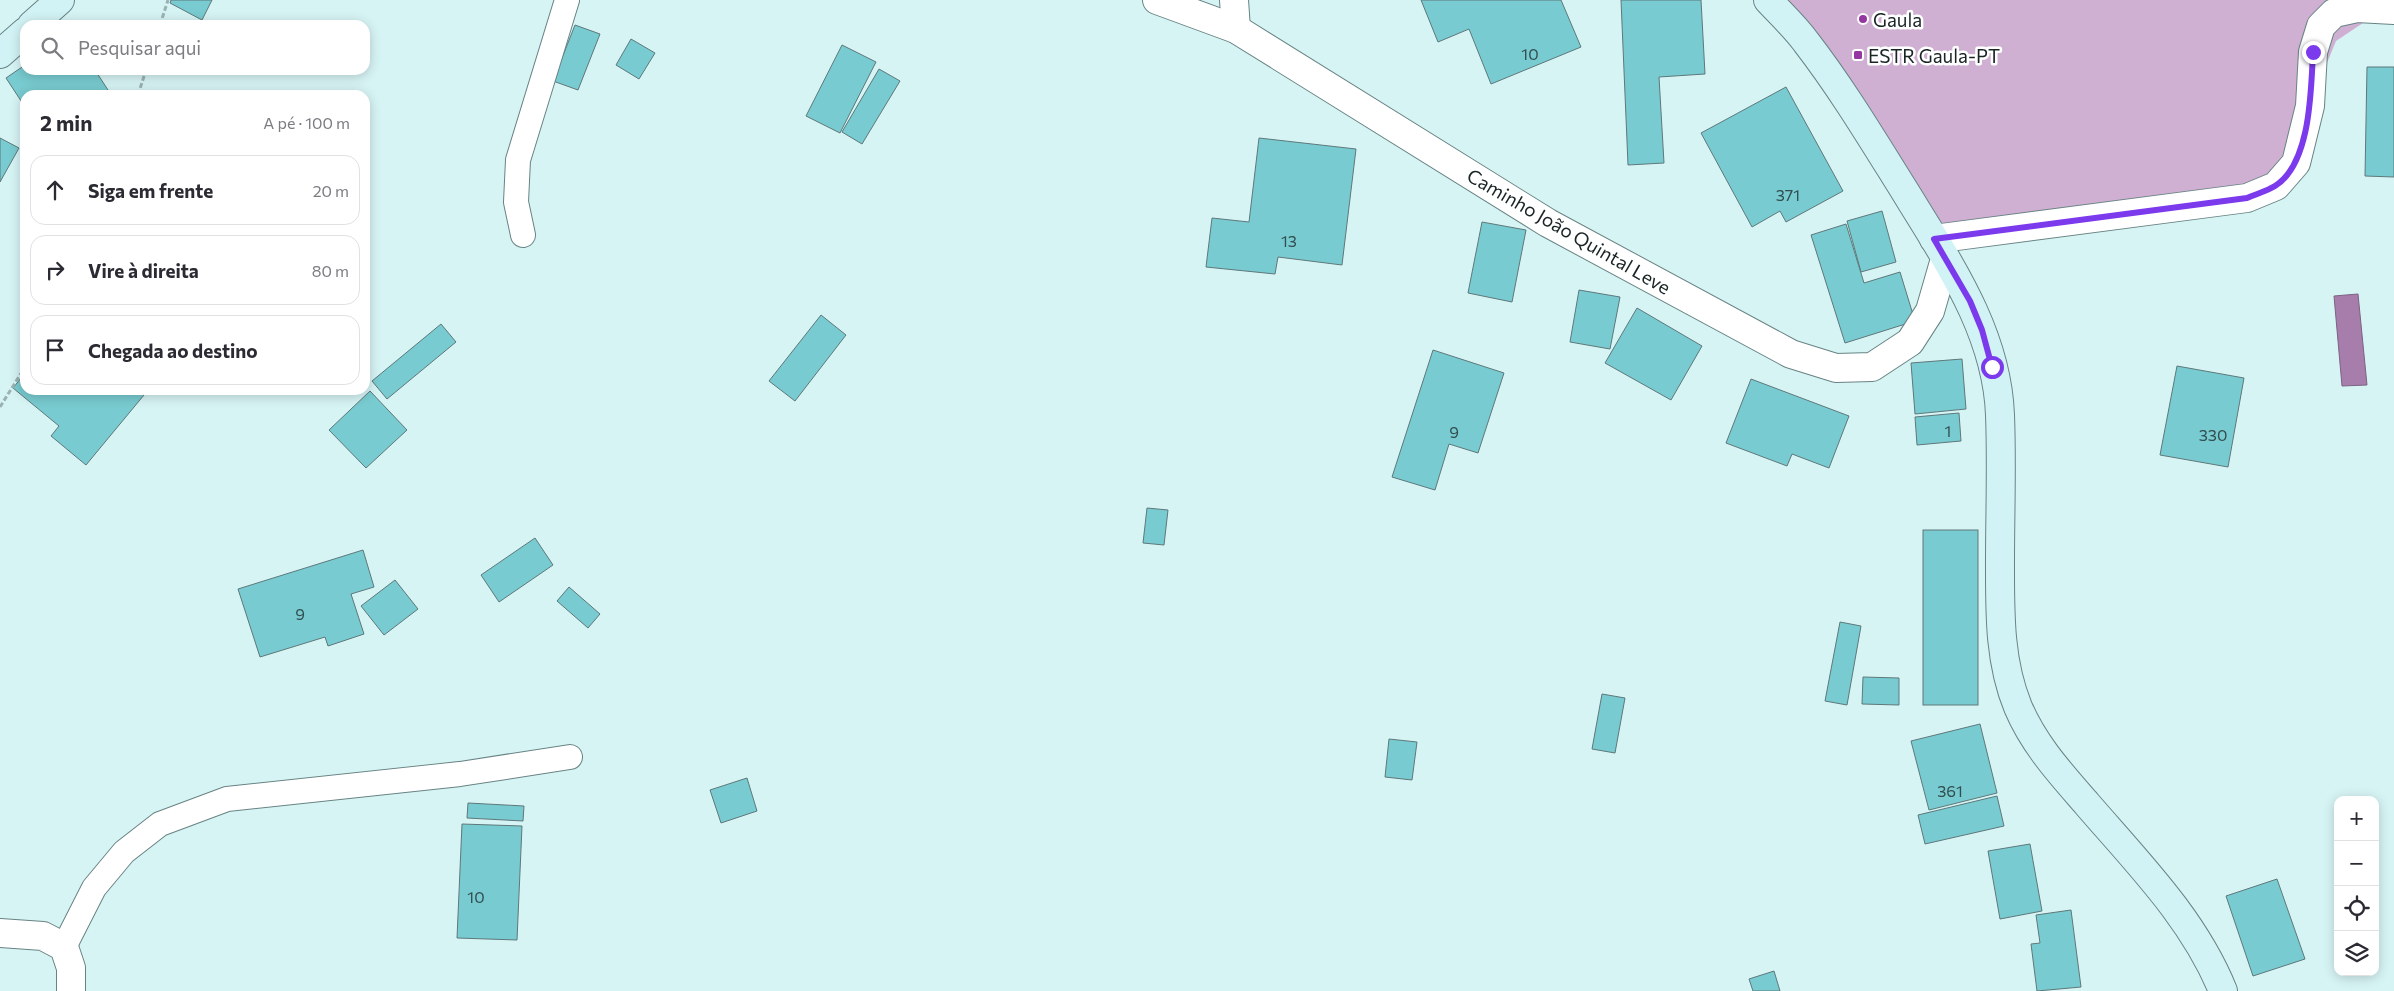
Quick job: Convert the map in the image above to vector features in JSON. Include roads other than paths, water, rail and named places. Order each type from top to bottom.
[{"type":"main road","points":[[38,20],[60,0]]},
{"type":"main road","points":[[1768,0],[1805,40],[1855,111],[1940,249],[1970,301],[1982,330],[1992,367],[2000,412],[2000,613],[2005,666],[2019,708],[2032,735],[2050,760],[2160,887],[2194,935],[2223,991]]},
{"type":"main road","points":[[0,54],[20,36]]},
{"type":"street","name":"Caminho João Quintal Leve","points":[[1157,0],[1236,29],[1548,224],[1791,354],[1836,368],[1872,367],[1910,342],[1930,311],[1940,249]]},
{"type":"street","points":[[1234,0],[1236,29]]},
{"type":"street","points":[[1940,249],[2247,198],[2276,186],[2296,163],[2310,106],[2313,52],[2321,26],[2334,13],[2342,11],[2357,8],[2394,10]]},
{"type":"street","points":[[0,933],[43,936],[64,947],[71,968],[71,991]]},
{"type":"lane","points":[[523,235],[516,202],[518,160],[566,0]]},
{"type":"lane","points":[[64,947],[94,888],[124,852],[160,824],[227,799],[460,774],[570,757]]},
{"type":"place","name":"Gaula","points":[[1863,19]]},
{"type":"place","name":"ESTR Gaula-PT","points":[[1858,55]]}]
